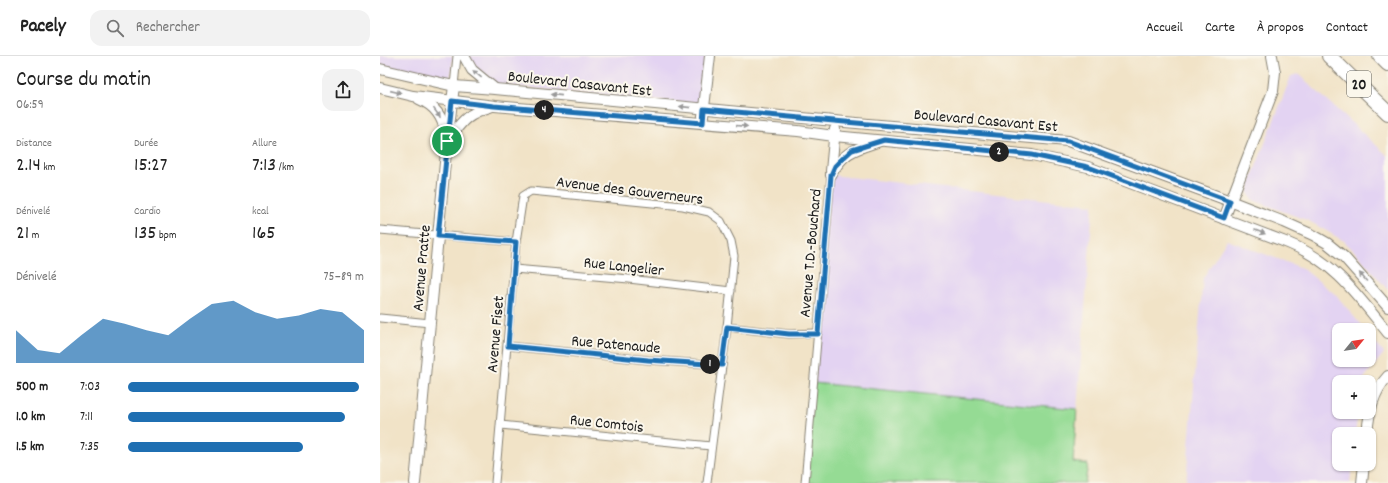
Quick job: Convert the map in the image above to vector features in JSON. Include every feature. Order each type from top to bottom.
[{"type":"highway","name":"20","points":[[1329,56],[1388,113]]},
{"type":"highway","name":"20","points":[[1380,56],[1388,64]]},
{"type":"street","name":"Avenue Pratte","points":[[415,483],[447,141],[457,56]]},
{"type":"street","points":[[464,56],[472,70],[495,89]]},
{"type":"street","points":[[703,123],[710,56]]},
{"type":"street","points":[[1224,218],[1273,91],[1275,72],[1272,56]]},
{"type":"street","name":"Boulevard Casavant Est","points":[[380,69],[454,86],[835,122],[1068,141],[1230,201],[1313,235],[1327,243],[1349,262],[1388,307]]},
{"type":"street","points":[[380,88],[413,96],[428,102],[436,109],[441,117],[447,141]]},
{"type":"street","name":"Boulevard Casavant Est","points":[[413,96],[494,106],[798,131],[834,136],[1032,155],[1088,167],[1224,218],[1288,243],[1316,256],[1341,277],[1388,332]]},
{"type":"street","points":[[447,141],[464,119],[472,113],[494,106]]},
{"type":"street","name":"Avenue T.D.-Bouchard","points":[[805,483],[835,122]]},
{"type":"street","points":[[831,175],[835,166],[852,150],[884,140]]},
{"type":"street","name":"Avenue Fiset","points":[[495,483],[516,242],[523,196],[531,191]]},
{"type":"street","name":"Avenue des Gouverneurs","points":[[531,191],[683,206],[709,212],[721,222],[731,241],[734,256],[727,327],[707,483]]},
{"type":"street","points":[[380,230],[516,242]]},
{"type":"street","name":"Rue Langelier","points":[[514,269],[629,279],[731,291]]},
{"type":"street","points":[[380,318],[430,324]]},
{"type":"street","points":[[727,327],[789,334],[818,334]]},
{"type":"street","name":"Rue Patenaude","points":[[508,346],[648,360],[722,365]]},
{"type":"street","points":[[1368,427],[1374,396],[1388,376]]},
{"type":"street","name":"Rue Comtois","points":[[501,425],[711,446]]},
{"type":"street","points":[[1362,483],[1363,471]]},
{"type":"shaded area","points":[[380,56],[453,56],[450,82],[380,65]]},
{"type":"shaded area","points":[[468,56],[706,56],[701,105],[501,85],[490,82],[471,63]]},
{"type":"shaded area","points":[[1298,74],[1388,156],[1388,290],[1344,241],[1309,221],[1253,200],[1248,193],[1250,182],[1291,76]]},
{"type":"shaded area","points":[[831,175],[1093,205],[1077,409],[814,383]]},
{"type":"shaded area","points":[[1227,240],[1302,268],[1336,295],[1359,323],[1332,323],[1332,367],[1373,367],[1367,375],[1332,375],[1332,419],[1357,419],[1356,427],[1332,427],[1332,471],[1351,471],[1350,483],[1186,483],[1203,278]]},
{"type":"shaded area","points":[[1376,343],[1384,353],[1376,363]]},
{"type":"green space","points":[[814,383],[1077,409],[1073,462],[1088,464],[1085,483],[805,483]]},
{"type":"route","points":[[452,101],[494,106],[703,123],[704,109],[1068,141],[1230,201],[1224,218],[1088,167],[1032,155],[884,140],[852,150],[835,166],[831,175],[818,334],[789,334],[727,327],[722,365],[648,360],[508,346],[516,242],[438,236],[447,141],[452,101]]}]
